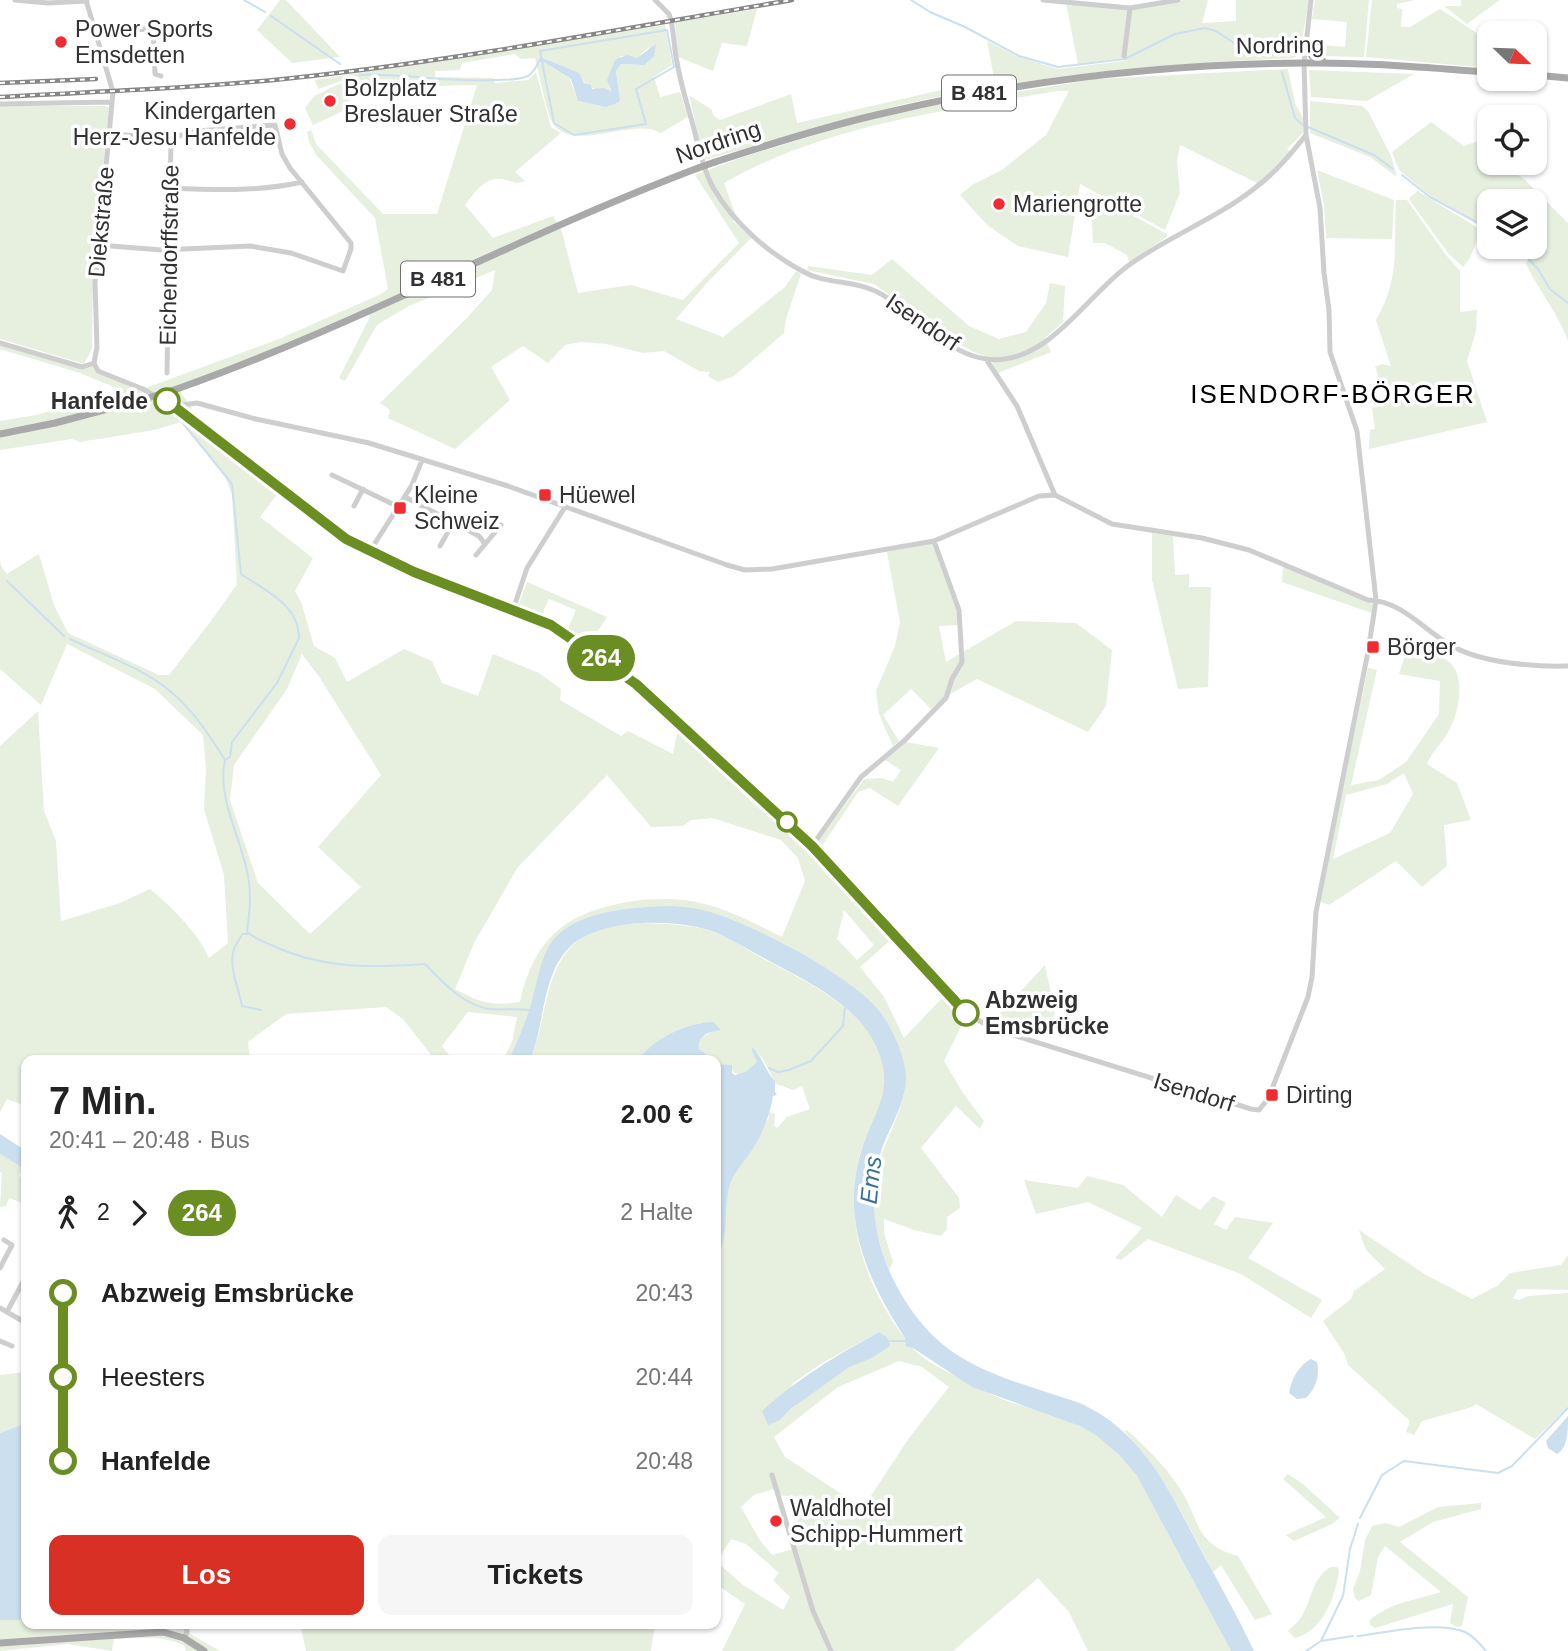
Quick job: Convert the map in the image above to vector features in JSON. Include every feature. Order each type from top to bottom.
[{"type":"main road","points":[[1306,43],[1312,56],[1326,63]]},
{"type":"main road","name":"Nordring","points":[[0,434],[97,414],[177,389],[276,352],[572,218],[698,168],[825,128],[887,112],[1025,85],[1158,69],[1326,63],[1477,71]]},
{"type":"main road","points":[[1547,76],[1568,78]]},
{"type":"main road","points":[[0,1643],[153,1631],[184,1638],[204,1651]]},
{"type":"street","points":[[15,0],[48,3],[87,1]]},
{"type":"street","name":"Isendorf","points":[[655,0],[669,14],[671,20],[679,70],[703,161],[714,188],[735,219],[781,258],[804,273],[872,287],[928,332],[986,359],[1004,360],[1031,353],[1136,260],[1254,189],[1279,168],[1306,133]]},
{"type":"street","points":[[1043,0],[1130,8],[1178,0]]},
{"type":"street","name":"Isendorf","points":[[94,363],[98,371],[143,389],[178,410],[333,530],[414,572],[558,628],[636,684],[812,846],[947,994],[976,1020],[1013,1035],[1259,1110],[1268,1099],[1308,997],[1312,977],[1316,912],[1376,600],[1357,431],[1330,352],[1320,208],[1306,133],[1304,63],[1311,0]]},
{"type":"street","name":"Diekstraße","points":[[87,1],[112,89],[95,283],[97,347],[94,363]]},
{"type":"street","points":[[1124,56],[1130,8]]},
{"type":"street","points":[[97,31],[184,27]]},
{"type":"street","points":[[153,29],[155,74],[161,76]]},
{"type":"street","points":[[0,104],[111,102]]},
{"type":"street","points":[[99,245],[168,249],[250,246],[291,253],[343,271],[351,249],[351,243],[290,168],[282,154],[275,125],[197,131],[171,138],[110,134]]},
{"type":"street","name":"Eichendorffstraße","points":[[167,373],[171,138]]},
{"type":"street","points":[[169,188],[232,189],[285,186],[302,182]]},
{"type":"street","points":[[0,343],[82,367],[94,363]]},
{"type":"street","points":[[986,359],[1017,406],[1055,495]]},
{"type":"street","points":[[178,410],[181,405],[197,403],[369,443],[508,486],[745,570],[772,569],[933,541],[1039,496],[1055,495],[1112,524],[1202,538],[1249,550],[1368,600],[1376,600],[1406,612],[1453,647],[1531,665],[1568,666]]},
{"type":"street","points":[[370,551],[405,497],[422,460]]},
{"type":"street","points":[[332,475],[398,507]]},
{"type":"street","points":[[354,506],[363,489]]},
{"type":"street","points":[[405,497],[480,536],[485,544]]},
{"type":"street","points":[[513,610],[527,568],[565,506]]},
{"type":"street","points":[[440,547],[453,523]]},
{"type":"street","points":[[476,555],[500,526]]},
{"type":"street","points":[[812,846],[861,777],[905,740],[946,698],[952,679],[962,662],[959,610],[933,541]]},
{"type":"street","points":[[0,1268],[12,1245],[4,1240]]},
{"type":"street","points":[[7,1312],[21,1285]]},
{"type":"street","points":[[0,1308],[21,1320]]},
{"type":"street","points":[[0,1341],[12,1346]]},
{"type":"street","points":[[772,1475],[813,1611],[831,1651]]},
{"type":"street","points":[[184,1638],[187,1629]]},
{"type":"green space","points":[[280,0],[286,0],[340,57],[292,63],[257,30]]},
{"type":"green space","points":[[1185,0],[1208,0],[1202,23],[1236,21],[1236,0],[1309,0],[1300,52],[1295,58],[1101,72],[956,93],[858,116],[704,160],[689,95],[712,110],[713,115],[720,120],[791,94],[797,123],[994,78],[987,41],[1019,57],[1058,69],[1124,61],[1131,9]]},
{"type":"green space","points":[[1315,0],[1369,0],[1364,57],[1321,56],[1313,51],[1312,44],[1345,47],[1347,22],[1312,19]]},
{"type":"green space","points":[[1372,0],[1415,0],[1397,4],[1397,8],[1402,9],[1401,27],[1410,27],[1440,9],[1477,33],[1477,67],[1366,57]]},
{"type":"green space","points":[[1461,0],[1500,0],[1467,24],[1444,6],[1461,6]]},
{"type":"green space","points":[[1066,3],[1128,9],[1123,58],[1078,64]]},
{"type":"green space","points":[[757,9],[747,46],[722,43],[713,71],[678,57],[675,22]]},
{"type":"green space","points":[[665,25],[672,65],[654,77],[660,97],[680,92],[688,117],[661,133],[649,129],[635,129],[573,135],[561,131],[550,117],[535,58],[521,59],[515,54],[462,63],[460,70],[435,71],[435,77],[494,78],[495,83],[528,80],[536,72],[551,127],[561,133],[515,172],[525,181],[516,183],[502,179],[490,180],[480,186],[465,205],[493,238],[553,216],[561,229],[578,293],[631,285],[683,300],[739,243],[695,175],[743,157],[838,128],[918,108],[1097,79],[1288,69],[1295,103],[1303,118],[1303,133],[1287,149],[1290,151],[1279,166],[1259,184],[1180,145],[1177,161],[1180,193],[1165,230],[1080,184],[1068,257],[1018,246],[987,225],[960,195],[972,185],[1002,170],[1046,135],[1069,91],[928,114],[844,134],[763,163],[724,183],[736,216],[733,221],[751,238],[676,319],[723,337],[785,287],[796,271],[801,274],[784,333],[734,376],[718,382],[708,376],[710,372],[699,371],[664,351],[643,353],[607,344],[581,342],[565,345],[548,363],[523,346],[491,367],[510,400],[455,449],[388,418],[390,410],[380,403],[492,290],[495,270],[407,307],[377,325],[345,381],[339,378],[370,317],[367,309],[240,363],[176,386],[192,408],[188,416],[281,489],[260,517],[313,558],[295,591],[314,646],[335,658],[347,682],[404,649],[432,661],[442,683],[478,696],[493,654],[539,673],[561,689],[560,700],[621,736],[628,731],[673,754],[679,723],[650,697],[654,693],[818,842],[864,779],[882,778],[893,782],[901,770],[885,760],[906,742],[939,748],[898,806],[870,788],[858,792],[822,846],[970,1008],[944,1061],[984,1121],[980,1129],[956,1106],[921,1148],[959,1198],[960,1208],[947,1217],[947,1229],[941,1236],[884,1219],[884,1233],[893,1262],[889,1270],[876,1228],[873,1196],[879,1162],[903,1098],[905,1076],[897,1041],[880,1012],[869,1000],[830,971],[643,907],[599,914],[575,924],[532,1000],[512,1055],[506,1055],[512,1042],[517,1017],[468,1012],[442,1046],[449,1055],[431,1055],[403,1019],[386,1007],[286,1014],[248,1042],[249,1055],[21,1055],[21,1104],[7,1099],[0,1112],[0,746],[38,711],[44,811],[56,841],[61,921],[120,903],[150,889],[183,920],[209,958],[228,943],[224,875],[204,809],[206,767],[203,735],[155,689],[67,644],[41,705],[0,669],[0,559],[7,574],[39,554],[54,605],[68,633],[159,675],[169,675],[237,584],[232,495],[225,477],[181,422],[154,430],[80,442],[72,439],[0,450],[0,421],[36,415],[118,392],[116,388],[80,373],[0,349],[0,343],[82,367],[94,363],[98,371],[143,389],[279,339],[388,289],[375,218],[317,156],[307,132],[311,130],[316,144],[383,214],[437,214],[477,85],[394,87],[367,98],[341,81],[318,89],[315,80]],"holes":[[[649,47],[644,65],[621,64],[616,71],[620,100],[606,107],[578,101],[570,79],[542,61],[542,57],[578,73],[592,88],[613,92],[610,88],[621,56],[637,58]],[[302,654],[381,775],[318,847],[361,887],[310,934],[258,883],[230,800],[234,765],[287,689]],[[607,775],[651,827],[683,826],[691,820],[712,818],[781,840],[798,858],[805,881],[782,937],[746,919],[708,905],[671,899],[634,901],[590,912],[558,930],[535,960],[520,1002],[486,1002],[455,989],[474,943],[518,867]],[[844,910],[874,945],[857,960],[837,939]],[[894,937],[946,994],[904,1038],[884,997],[860,967]]]},
{"type":"green space","points":[[1309,70],[1414,74],[1367,101],[1311,97]]},
{"type":"green space","name":"Bolzplatz Breslauer Straße","points":[[341,83],[352,107],[313,125],[305,108],[314,96]]},
{"type":"green space","points":[[1310,101],[1362,106],[1368,111],[1391,156],[1397,177],[1370,157],[1310,133]]},
{"type":"green space","points":[[0,106],[109,108],[93,272],[92,349],[84,364],[0,339]]},
{"type":"green space","points":[[1431,122],[1464,146],[1477,141],[1477,175],[1518,175],[1534,189],[1477,189],[1477,221],[1432,197],[1399,170],[1392,152]]},
{"type":"green space","points":[[1317,170],[1394,200],[1392,239],[1326,238],[1324,205]]},
{"type":"green space","points":[[1418,191],[1477,228],[1477,240],[1463,267],[1448,253],[1409,198]]},
{"type":"green space","points":[[1090,193],[1167,234],[1167,237],[1129,262],[1127,255],[1105,243],[1093,243]]},
{"type":"green space","points":[[1396,200],[1407,200],[1460,271],[1460,312],[1477,310],[1476,331],[1467,361],[1487,422],[1369,449],[1370,430],[1375,429],[1372,408],[1388,403],[1375,367],[1382,364],[1391,366],[1376,320],[1393,276]]},
{"type":"green space","points":[[1547,202],[1568,223],[1568,341],[1559,321],[1526,264],[1528,259],[1547,259]]},
{"type":"green space","points":[[892,259],[969,326],[999,339],[1026,332],[1046,303],[1050,283],[1065,286],[1063,322],[1045,338],[1051,352],[998,373],[989,357],[932,330],[874,284],[807,270],[808,266],[872,275]]},
{"type":"green space","points":[[1152,533],[1173,536],[1175,575],[1189,574],[1189,587],[1211,587],[1208,687],[1178,689],[1152,580]]},
{"type":"green space","points":[[933,543],[956,604],[958,625],[939,626],[946,662],[1016,621],[1076,623],[1112,650],[1106,706],[1088,732],[977,679],[943,698],[931,709],[911,689],[883,715],[899,741],[893,746],[879,714],[876,691],[895,646],[900,622],[887,552]]},
{"type":"green space","points":[[1283,566],[1373,604],[1372,613],[1282,582]]},
{"type":"green space","points":[[527,582],[607,617],[587,648],[566,633],[576,610],[549,599],[539,620],[516,611]]},
{"type":"green space","points":[[1405,656],[1443,658],[1456,672],[1459,693],[1456,715],[1427,764],[1457,783],[1471,820],[1444,825],[1447,866],[1422,887],[1396,861],[1329,905],[1319,901],[1368,668],[1377,670],[1351,785],[1379,780],[1406,762],[1439,714],[1440,681],[1399,674]],"holes":[[[1404,773],[1413,794],[1390,833],[1333,859],[1346,795],[1387,784]]]},
{"type":"green space","points":[[670,924],[707,930],[728,938],[801,979],[858,1019],[872,1036],[881,1056],[886,1087],[862,1148],[856,1174],[856,1226],[870,1278],[895,1325],[911,1346],[931,1363],[997,1397],[1082,1427],[1105,1442],[1137,1476],[1231,1651],[1088,1651],[1069,1612],[1038,1578],[953,1651],[722,1651],[745,1604],[721,1587],[721,1566],[743,1585],[783,1610],[790,1597],[773,1580],[779,1573],[746,1544],[731,1539],[721,1555],[721,1251],[727,1194],[732,1178],[769,1118],[769,1112],[775,1114],[774,1125],[777,1128],[787,1117],[810,1109],[802,1086],[793,1090],[776,1084],[763,1059],[753,1048],[757,1062],[743,1074],[735,1073],[728,1066],[721,1065],[721,1055],[706,1055],[699,1049],[699,1039],[713,1031],[700,1023],[666,1037],[642,1055],[532,1055],[552,980],[560,962],[571,947],[588,934],[610,926]],"holes":[[[879,1332],[889,1346],[833,1377],[780,1420],[792,1384],[822,1363]],[[899,1361],[922,1367],[949,1387],[909,1438],[863,1508],[785,1457],[774,1437],[838,1387]],[[774,1489],[776,1495],[798,1497],[804,1508],[788,1534],[793,1549],[772,1555],[759,1539],[741,1507],[754,1495]]]},
{"type":"green space","points":[[1045,965],[1055,1013],[1040,1036],[994,1020]]},
{"type":"green space","points":[[0,1154],[21,1167],[21,1203],[9,1198],[6,1206],[0,1207]]},
{"type":"green space","points":[[1087,1176],[1123,1185],[1162,1217],[1176,1195],[1200,1210],[1213,1196],[1226,1203],[1214,1224],[1226,1230],[1235,1217],[1273,1223],[1248,1258],[1322,1300],[1311,1318],[1241,1274],[1148,1239],[1121,1260],[1115,1258],[1142,1228],[1088,1202],[1036,1214],[1024,1180],[1078,1188]]},
{"type":"green space","points":[[1359,1230],[1426,1275],[1472,1299],[1497,1286],[1510,1273],[1561,1265],[1568,1255],[1568,1290],[1518,1289],[1513,1298],[1519,1300],[1528,1296],[1568,1293],[1568,1407],[1535,1439],[1476,1404],[1422,1421],[1414,1435],[1406,1432],[1410,1421],[1348,1365],[1345,1355],[1323,1321],[1351,1299],[1354,1291],[1385,1269],[1366,1250]]},
{"type":"green space","points":[[21,1373],[21,1425],[0,1433],[0,1375]]},
{"type":"green space","points":[[1127,1430],[1173,1478],[1205,1537],[1223,1551],[1238,1556],[1272,1614],[1255,1620],[1221,1565],[1213,1572],[1173,1498],[1151,1463],[1124,1431]]},
{"type":"green space","points":[[1288,1474],[1340,1518],[1294,1541],[1286,1535],[1326,1517],[1283,1479]]},
{"type":"green space","points":[[1481,1503],[1481,1509],[1433,1522],[1400,1542],[1468,1597],[1462,1626],[1457,1627],[1450,1623],[1453,1604],[1375,1628],[1370,1625],[1370,1620],[1386,1609],[1441,1592],[1385,1546],[1378,1557],[1371,1595],[1359,1601],[1355,1598],[1353,1589],[1360,1571],[1365,1540],[1372,1526],[1385,1523],[1399,1527],[1438,1507]]},
{"type":"green space","points":[[1331,1567],[1337,1567],[1339,1571],[1326,1612],[1313,1628],[1295,1638],[1288,1631],[1302,1617],[1320,1576]]},
{"type":"green space","points":[[0,1620],[21,1620],[21,1629],[187,1629],[187,1632],[220,1651],[186,1651],[184,1645],[175,1642],[141,1638],[114,1639],[112,1651],[67,1644],[0,1651]]},
{"type":"green space","points":[[301,1629],[654,1629],[651,1651],[306,1651]]},
{"type":"water","points":[[656,44],[654,56],[644,65],[621,64],[616,71],[620,100],[606,107],[578,101],[571,79],[542,61],[541,57],[579,73],[584,83],[591,85],[592,89],[604,88],[612,92],[607,80],[615,60],[627,55],[637,58]]},
{"type":"water","name":"Ems","points":[[671,906],[697,909],[754,929],[827,969],[868,999],[881,1013],[898,1044],[906,1077],[900,1106],[881,1152],[875,1175],[874,1198],[880,1244],[898,1288],[924,1326],[965,1360],[998,1375],[1084,1405],[1124,1432],[1155,1468],[1168,1489],[1254,1651],[1231,1651],[1137,1476],[1119,1455],[1097,1436],[1080,1426],[972,1387],[906,1346],[905,1338],[869,1271],[861,1248],[854,1200],[862,1149],[879,1105],[884,1072],[873,1041],[862,1025],[833,998],[717,933],[662,923],[620,925],[583,937],[570,947],[561,958],[549,986],[532,1055],[511,1055],[527,1016],[542,961],[554,939],[565,929],[593,916]]},
{"type":"water","points":[[713,1022],[721,1030],[705,1035],[700,1041],[699,1049],[706,1055],[642,1055],[652,1045],[671,1034]]},
{"type":"water","points":[[752,1047],[775,1081],[777,1095],[773,1096],[760,1137],[731,1182],[721,1249],[721,1064],[732,1065],[732,1073],[735,1075],[746,1072],[757,1062]]},
{"type":"water","points":[[0,1134],[21,1148],[21,1167],[0,1154]]},
{"type":"water","points":[[879,1332],[887,1337],[890,1346],[872,1358],[849,1367],[792,1408],[780,1420],[768,1425],[762,1411],[776,1399],[818,1368]]},
{"type":"water","points":[[1311,1359],[1317,1362],[1316,1381],[1306,1398],[1297,1399],[1289,1393],[1292,1382],[1299,1369]]},
{"type":"water","points":[[1568,1416],[1565,1443],[1557,1454],[1548,1448],[1546,1441]]},
{"type":"water","points":[[21,1425],[21,1620],[0,1620],[0,1433]]},
{"type":"waterway","points":[[244,0],[265,12]]},
{"type":"waterway","points":[[911,0],[1019,56],[1058,67],[1125,59],[1175,34],[1205,28],[1216,31],[1240,47],[1274,55]]},
{"type":"waterway","points":[[271,16],[340,64]]},
{"type":"waterway","points":[[667,30],[674,67],[636,89],[646,124],[574,135],[554,123],[540,51],[667,30]]},
{"type":"waterway","points":[[360,75],[512,80],[530,74],[541,58]]},
{"type":"waterway","points":[[1282,72],[1295,118],[1303,125]]},
{"type":"waterway","points":[[1308,127],[1374,155],[1393,169]]},
{"type":"waterway","points":[[1402,175],[1430,197],[1477,222]]},
{"type":"waterway","points":[[1528,259],[1550,289],[1568,303]]},
{"type":"waterway","points":[[182,422],[232,484],[241,574],[287,607],[297,626],[299,638],[277,683],[232,742],[230,757],[225,760]]},
{"type":"waterway","points":[[7,581],[64,636]]},
{"type":"waterway","points":[[70,639],[160,683],[194,715],[225,760],[223,773],[226,800],[248,875],[250,908],[247,932],[290,953],[327,963],[365,966],[425,964],[452,990],[475,1005],[488,1009],[529,1010]]},
{"type":"waterway","points":[[248,934],[242,934],[234,949],[233,970],[242,1006],[261,1010]]},
{"type":"waterway","points":[[769,1068],[778,1072],[811,1061],[843,1026],[845,1008]]},
{"type":"waterway","points":[[889,1341],[908,1341]]},
{"type":"waterway","points":[[1360,1518],[1382,1475],[1404,1461],[1498,1473],[1512,1466],[1568,1408]]},
{"type":"waterway","points":[[1321,1641],[1343,1596],[1350,1549],[1358,1524]]},
{"type":"waterway","points":[[1358,1636],[1412,1628],[1441,1627],[1465,1632],[1477,1640],[1486,1651]]},
{"type":"waterway","points":[[1306,1651],[1321,1641],[1353,1636]]},
{"type":"railway","points":[[0,97],[234,84],[371,69],[792,0]]},
{"type":"railway","points":[[0,83],[96,79]]},
{"type":"bus line","name":"264","points":[[167,401],[346,539],[414,572],[551,625],[606,661],[636,684],[812,846],[966,1013]]},
{"type":"place","name":"Power Sports Emsdetten","points":[[61,42]]},
{"type":"place","name":"Bolzplatz Breslauer Straße","points":[[330,101]]},
{"type":"place","name":"Kindergarten Herz-Jesu Hanfelde","points":[[290,124]]},
{"type":"place","name":"Mariengrotte","points":[[999,204]]},
{"type":"place","name":"Hanfelde","points":[[167,401]]},
{"type":"place","name":"Hüewel","points":[[545,495]]},
{"type":"place","name":"Kleine Schweiz","points":[[400,508]]},
{"type":"place","name":"Börger","points":[[1373,647]]},
{"type":"place","name":"Abzweig Emsbrücke","points":[[966,1013]]},
{"type":"place","name":"Dirting","points":[[1272,1095]]},
{"type":"place","name":"Waldhotel Schipp-Hummert","points":[[776,1521]]},
{"type":"district","name":"ISENDORF-BÖRGER","points":[[1333,394]]}]
